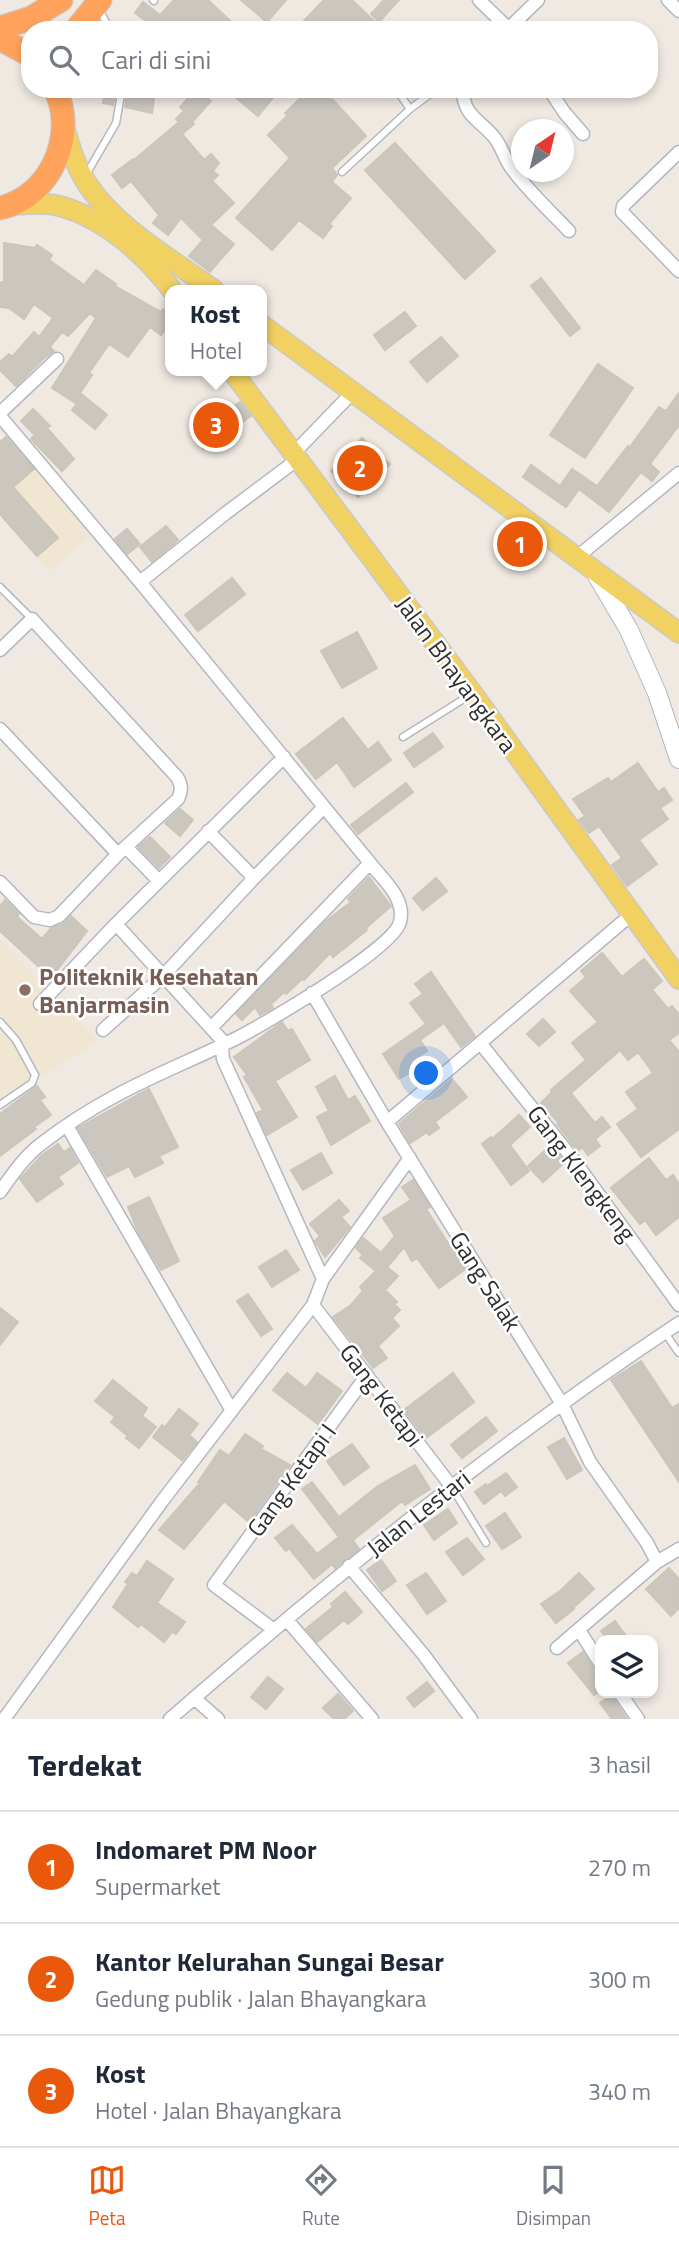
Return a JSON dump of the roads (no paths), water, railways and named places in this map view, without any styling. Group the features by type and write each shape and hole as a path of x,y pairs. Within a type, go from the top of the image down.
{"highway":[{"path":"24,21 61,0"},
{"path":"83,21 98,2"},
{"path":"0,28 21,22"},
{"path":"0,39 21,50"},
{"path":"7,206 34,191 50,173 60,150 64,126 59,98"}],"main road":[{"path":"64,126 75,161 102,204 119,220 207,285"},
{"path":"7,206 41,204 62,207 89,219 135,250 168,285"},
{"path":"177,285 189,272"},
{"path":"267,329 679,633"},
{"name":"Jalan Bhayangkara","path":"236,376 473,694 679,979"}],"street":[{"path":"480,0 501,21"},
{"path":"517,21 538,0"},
{"path":"668,0 679,11"},
{"path":"463,98 469,114 492,135 510,166 569,231"},
{"path":"555,98 583,134"},
{"path":"679,152 623,206 622,212 679,271"},
{"path":"0,1192 30,1153 67,1126 118,1094 221,1045 312,993 389,939 400,922 401,909 398,898 284,757 0,415 57,359"},
{"path":"140,582 296,456 353,392"},
{"path":"576,558 679,473"},
{"path":"596,574 629,630 657,693 679,759"},
{"path":"629,630 641,615 653,613"},
{"path":"0,650 32,619 181,784 178,799 122,850 59,916 50,920 34,917 0,883"},
{"path":"0,729 122,850 159,881"},
{"path":"40,1004 116,924 284,757"},
{"path":"103,1030 163,976 254,877 324,807"},
{"path":"208,831 254,877"},
{"path":"212,1027 370,863"},
{"path":"387,1122 632,914"},
{"path":"116,924 221,1039 223,1059 323,1279"},
{"name":"Gang Salak","path":"312,993 387,1122 562,1404 590,1462 626,1511 657,1562"},
{"name":"Gang Klengkeng","path":"481,1044 573,1158 679,1305"},
{"path":"67,1126 231,1409"},
{"path":"4,1719 231,1409 313,1305 323,1279 410,1157"},
{"name":"Gang Ketapi","path":"313,1305 451,1486"},
{"name":"Jalan Lestari","path":"170,1719 349,1566 451,1486 562,1404 679,1323"},
{"name":"Gang Ketapi I","path":"274,1630 214,1586 367,1375"},
{"path":"557,1648 657,1562 679,1549"},
{"path":"349,1566 423,1654 471,1719"},
{"path":"287,1619 372,1719"},
{"path":"579,1630 595,1655"},
{"path":"194,1698 218,1719"},
{"path":"623,1698 638,1719"}],"lane":[{"path":"98,2 106,21"},
{"path":"84,179 116,123 120,98"},
{"path":"402,98 410,109"},
{"path":"342,172 425,98"},
{"path":"0,587 32,619"},
{"path":"403,737 473,694"},
{"path":"0,1022 16,1040 35,1075 32,1083 0,1105"},
{"path":"665,1333 679,1353"},
{"path":"451,1486 486,1543"}],"place":[{"name":"Kost","path":"216,425"},
{"name":"Kantor Kelurahan Sungai Besar","path":"360,468"},
{"name":"Indomaret PM Noor","path":"520,544"},
{"name":"Politeknik Kesehatan Banjarmasin","path":"25,990"}]}
